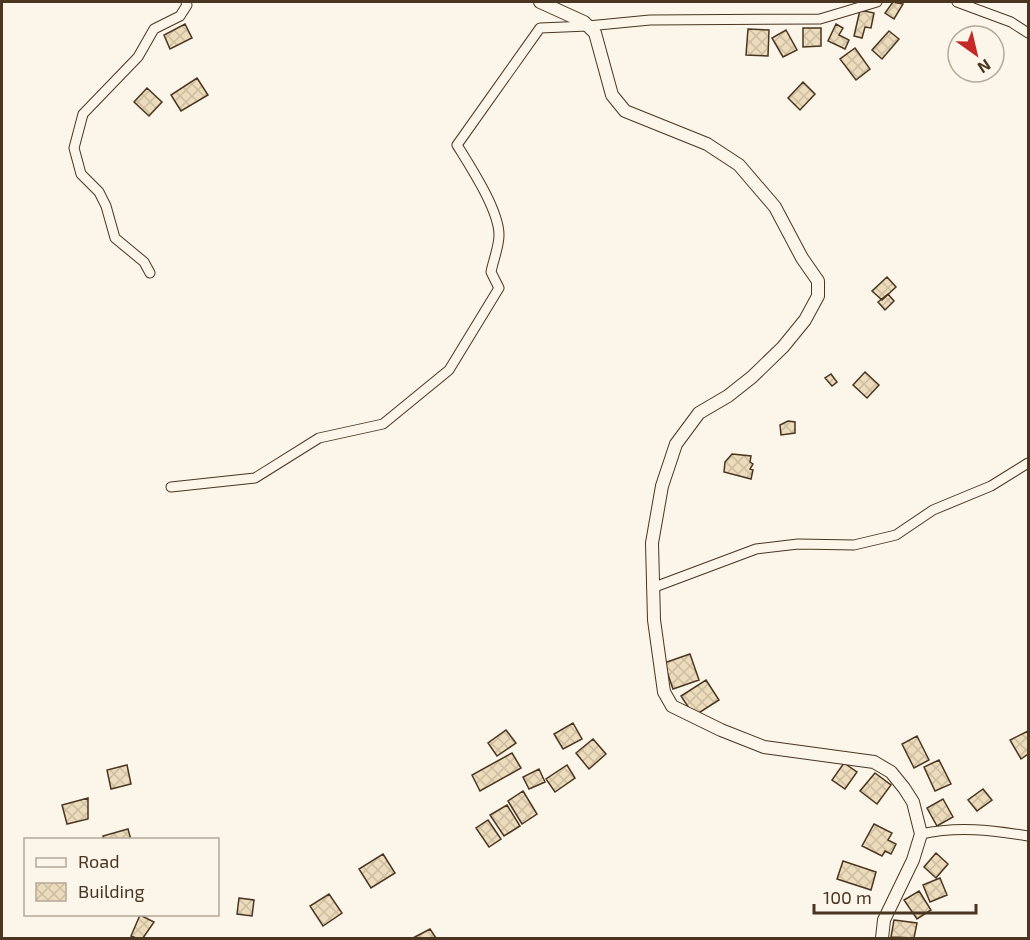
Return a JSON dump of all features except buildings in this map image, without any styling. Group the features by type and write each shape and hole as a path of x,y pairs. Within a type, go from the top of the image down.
{"street":[{"path":"150,273 144,262 115,238 102,199 81,174 74,148 83,114 138,57 154,29 180,16 186,2"},
{"path":"540,2 588,26 595,33 612,95 625,111 707,144 739,165 775,207 802,258 818,281 818,296 783,347 744,384 699,413 676,444 662,486 652,543 652,588 658,658 664,692 672,706 721,730 764,747 874,762 891,772 904,788 913,802 921,834 913,860 884,920 882,939"},
{"path":"171,487 255,478 319,438 383,424 449,370 499,288 491,272 499,234 478,179 457,146 540,28 650,20 820,19 877,2"},
{"path":"957,2 1011,22 1029,33"},
{"path":"652,588 756,549 798,544 854,545 896,535 933,510 992,486 1029,463"},
{"path":"921,834 946,829 974,829 1029,836"}]}
